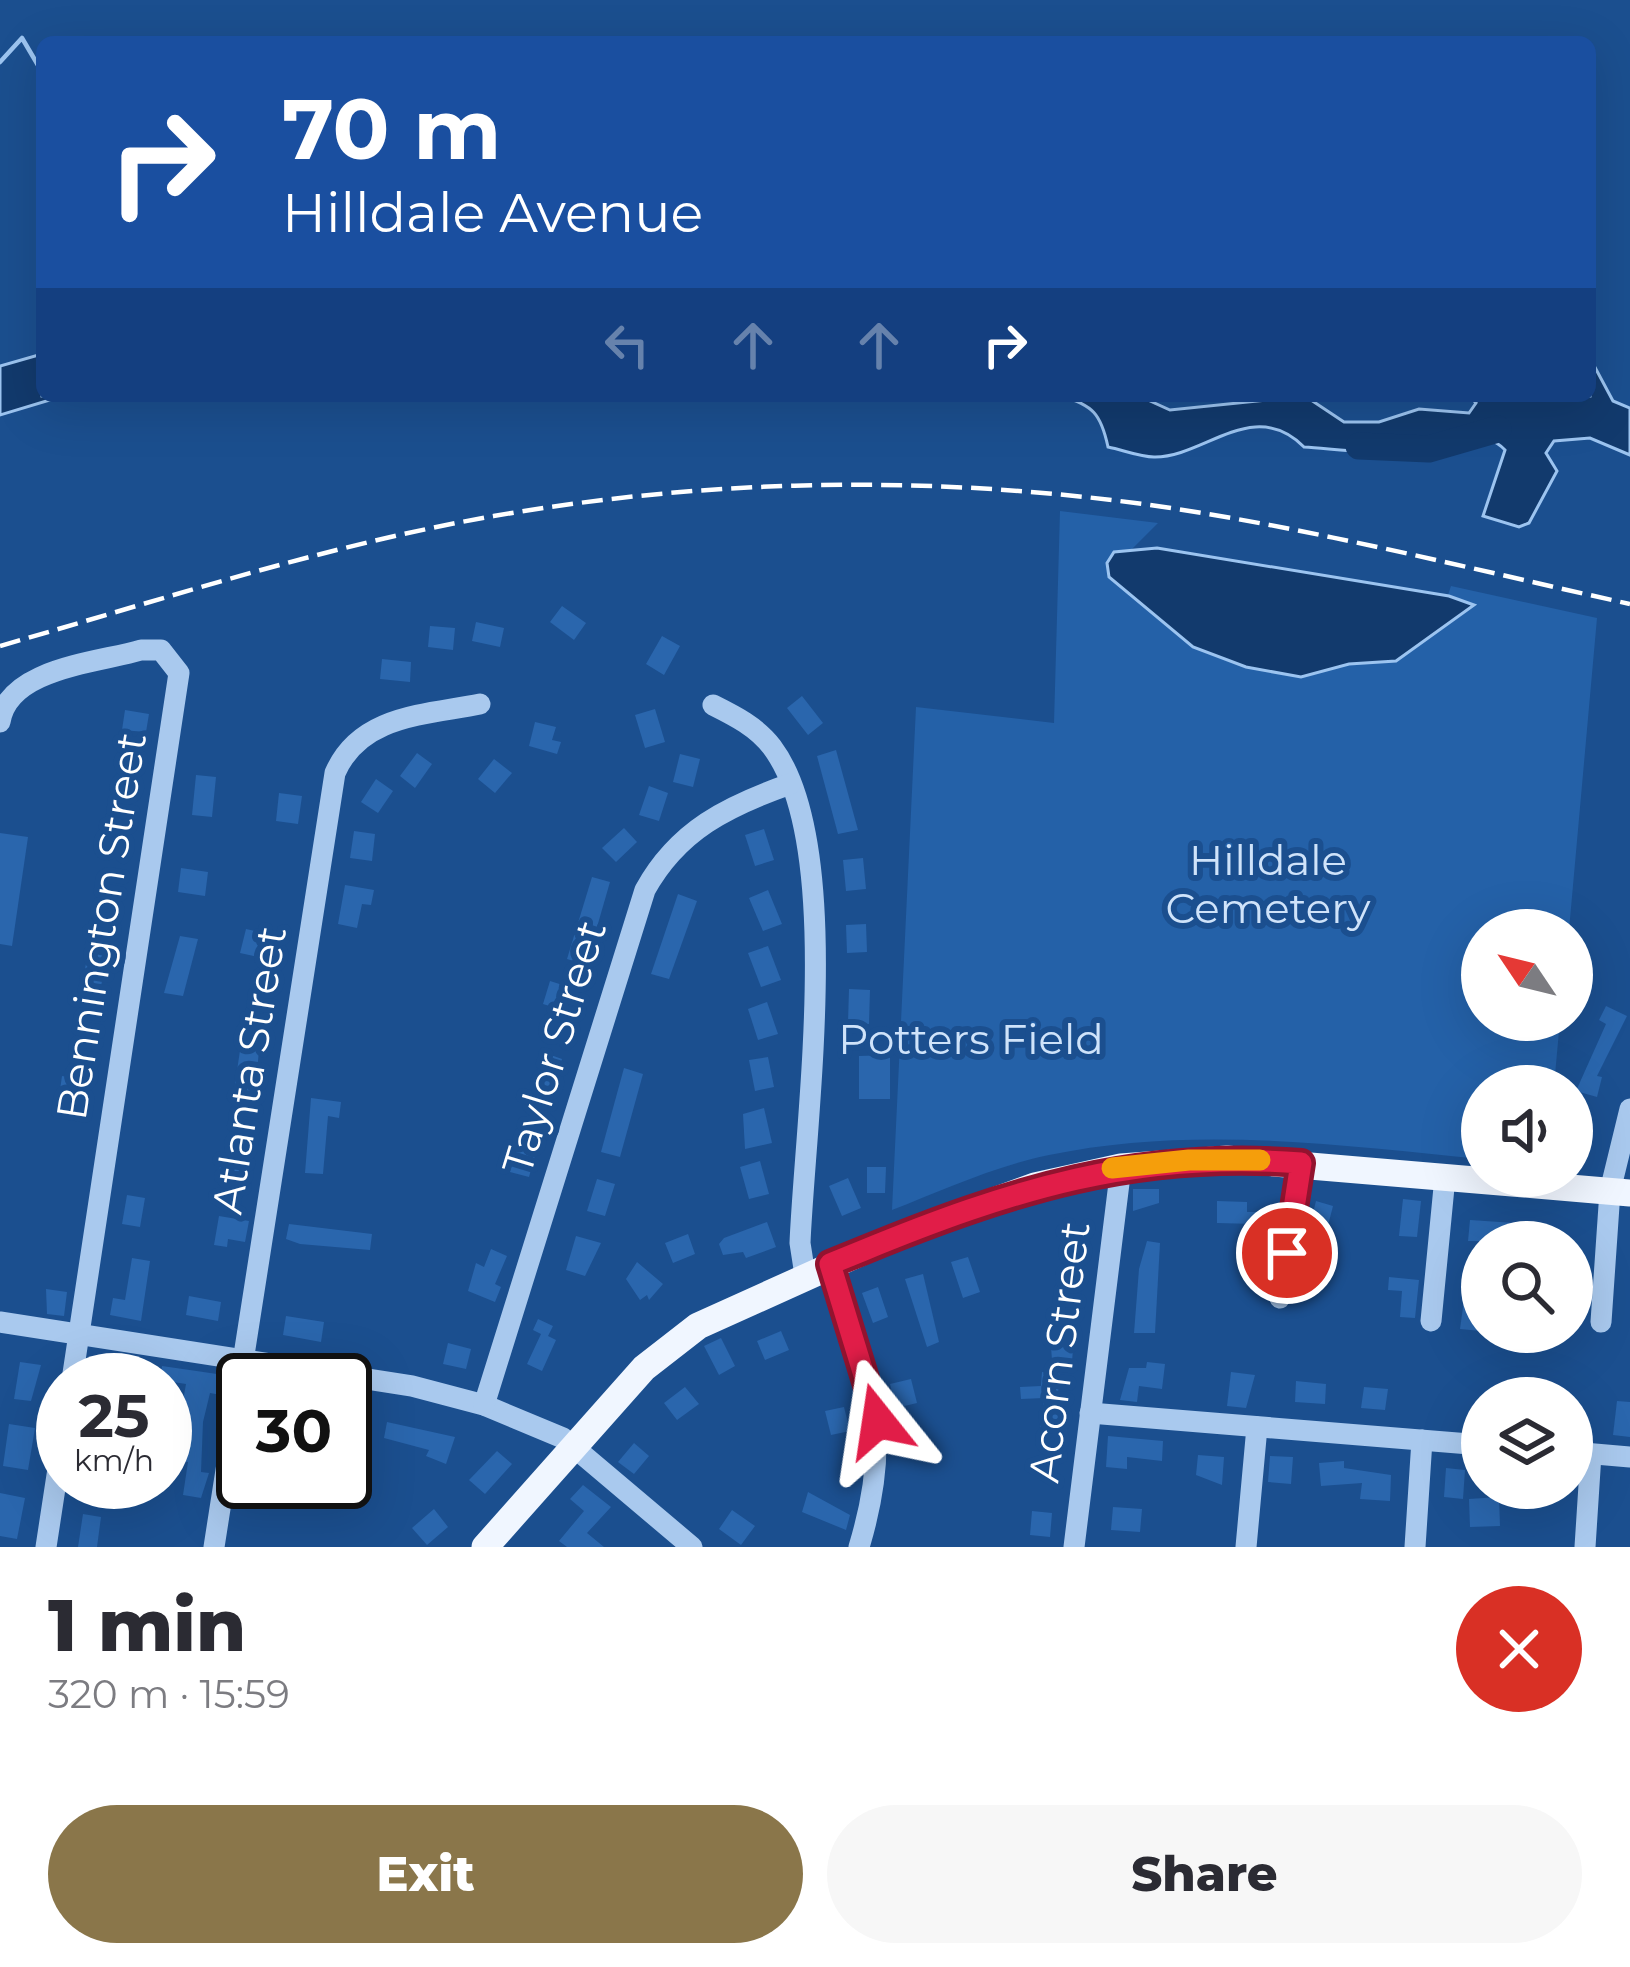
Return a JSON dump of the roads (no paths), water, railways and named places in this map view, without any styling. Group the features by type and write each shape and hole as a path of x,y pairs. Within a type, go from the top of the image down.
{"main road":[{"path":"485,1547 664,1350 728,1309 818,1269 1035,1186 1121,1167 1227,1159 1620,1192"}],"street":[{"name":"Bennington Street","path":"0,722 9,696 26,683 151,648 169,655 179,673 76,1353"},
{"name":"Atlanta Street","path":"245,1353 335,773 351,745 373,728 480,704"},
{"path":"713,705 765,739 790,784 805,826 815,957 800,1243 818,1269 878,1421 878,1477 859,1547"},
{"name":"Taylor Street","path":"484,1405 645,890 668,855 703,822 730,806 790,784"},
{"path":"1601,1322 1630,1109"},
{"path":"1280,1298 1301,1163"},
{"name":"Acorn Street","path":"1074,1547 1121,1167"},
{"path":"1431,1322 1445,1177"},
{"path":"0,1322 216,1356"},
{"path":"372,1380 484,1405 547,1429 692,1547"},
{"path":"1090,1413 1461,1443"},
{"path":"1246,1547 1257,1427"},
{"path":"1415,1547 1422,1440"},
{"path":"1593,1454 1630,1457"},
{"path":"46,1547 52,1509"},
{"name":"Atlanta Street","path":"214,1547 220,1509"},
{"path":"1584,1509 1585,1547"}],"waterway":[{"path":"0,62 22,38 36,62"},
{"path":"1359,446 1429,449 1498,429"}],"railway":[{"path":"0,646 257,571 452,524 597,501 754,487 992,489 1150,505 1331,537 1630,604"}],"park label":[{"name":"Hilldale Cemetery","path":"1268,884"},
{"name":"Potters Field","path":"971,1039"}]}
